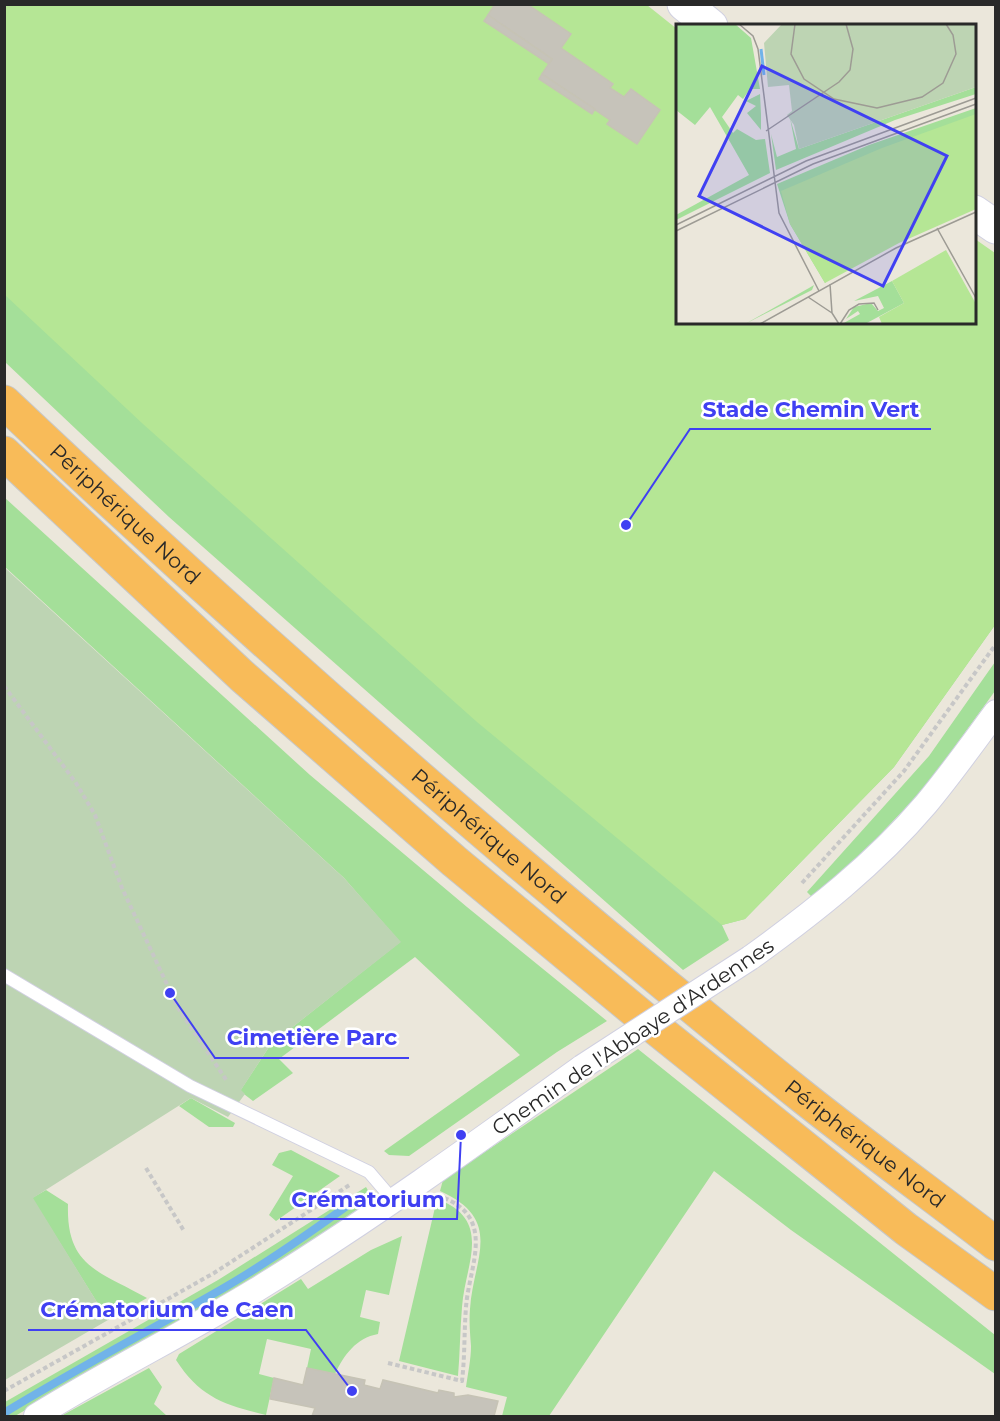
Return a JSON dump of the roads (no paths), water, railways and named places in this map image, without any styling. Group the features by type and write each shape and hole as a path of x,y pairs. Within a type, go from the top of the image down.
{"highway":[{"name":"Périphérique Nord","path":"4,402 270,647 453,807 806,1100 996,1244"},
{"name":"Périphérique Nord","path":"4,453 242,676 454,861 658,1030 870,1199 996,1294"}],"street":[{"path":"684,4 709,24"},
{"path":"976,214 996,227"},
{"name":"Chemin de l'Abbaye d'Ardennes","path":"36,1416 258,1289 393,1200 582,1067 750,958 801,922 864,868 931,798 996,711"}],"lane":[{"path":"4,975 190,1086 369,1172 393,1200"}],"waterway":[{"path":"4,1413 240,1279 358,1198"}],"place":[{"name":"Stade Chemin Vert","path":"626,525"},
{"name":"Cimetière Parc","path":"170,993"},
{"name":"Crématorium","path":"461,1135"},
{"name":"Crématorium de Caen","path":"352,1391"}]}
